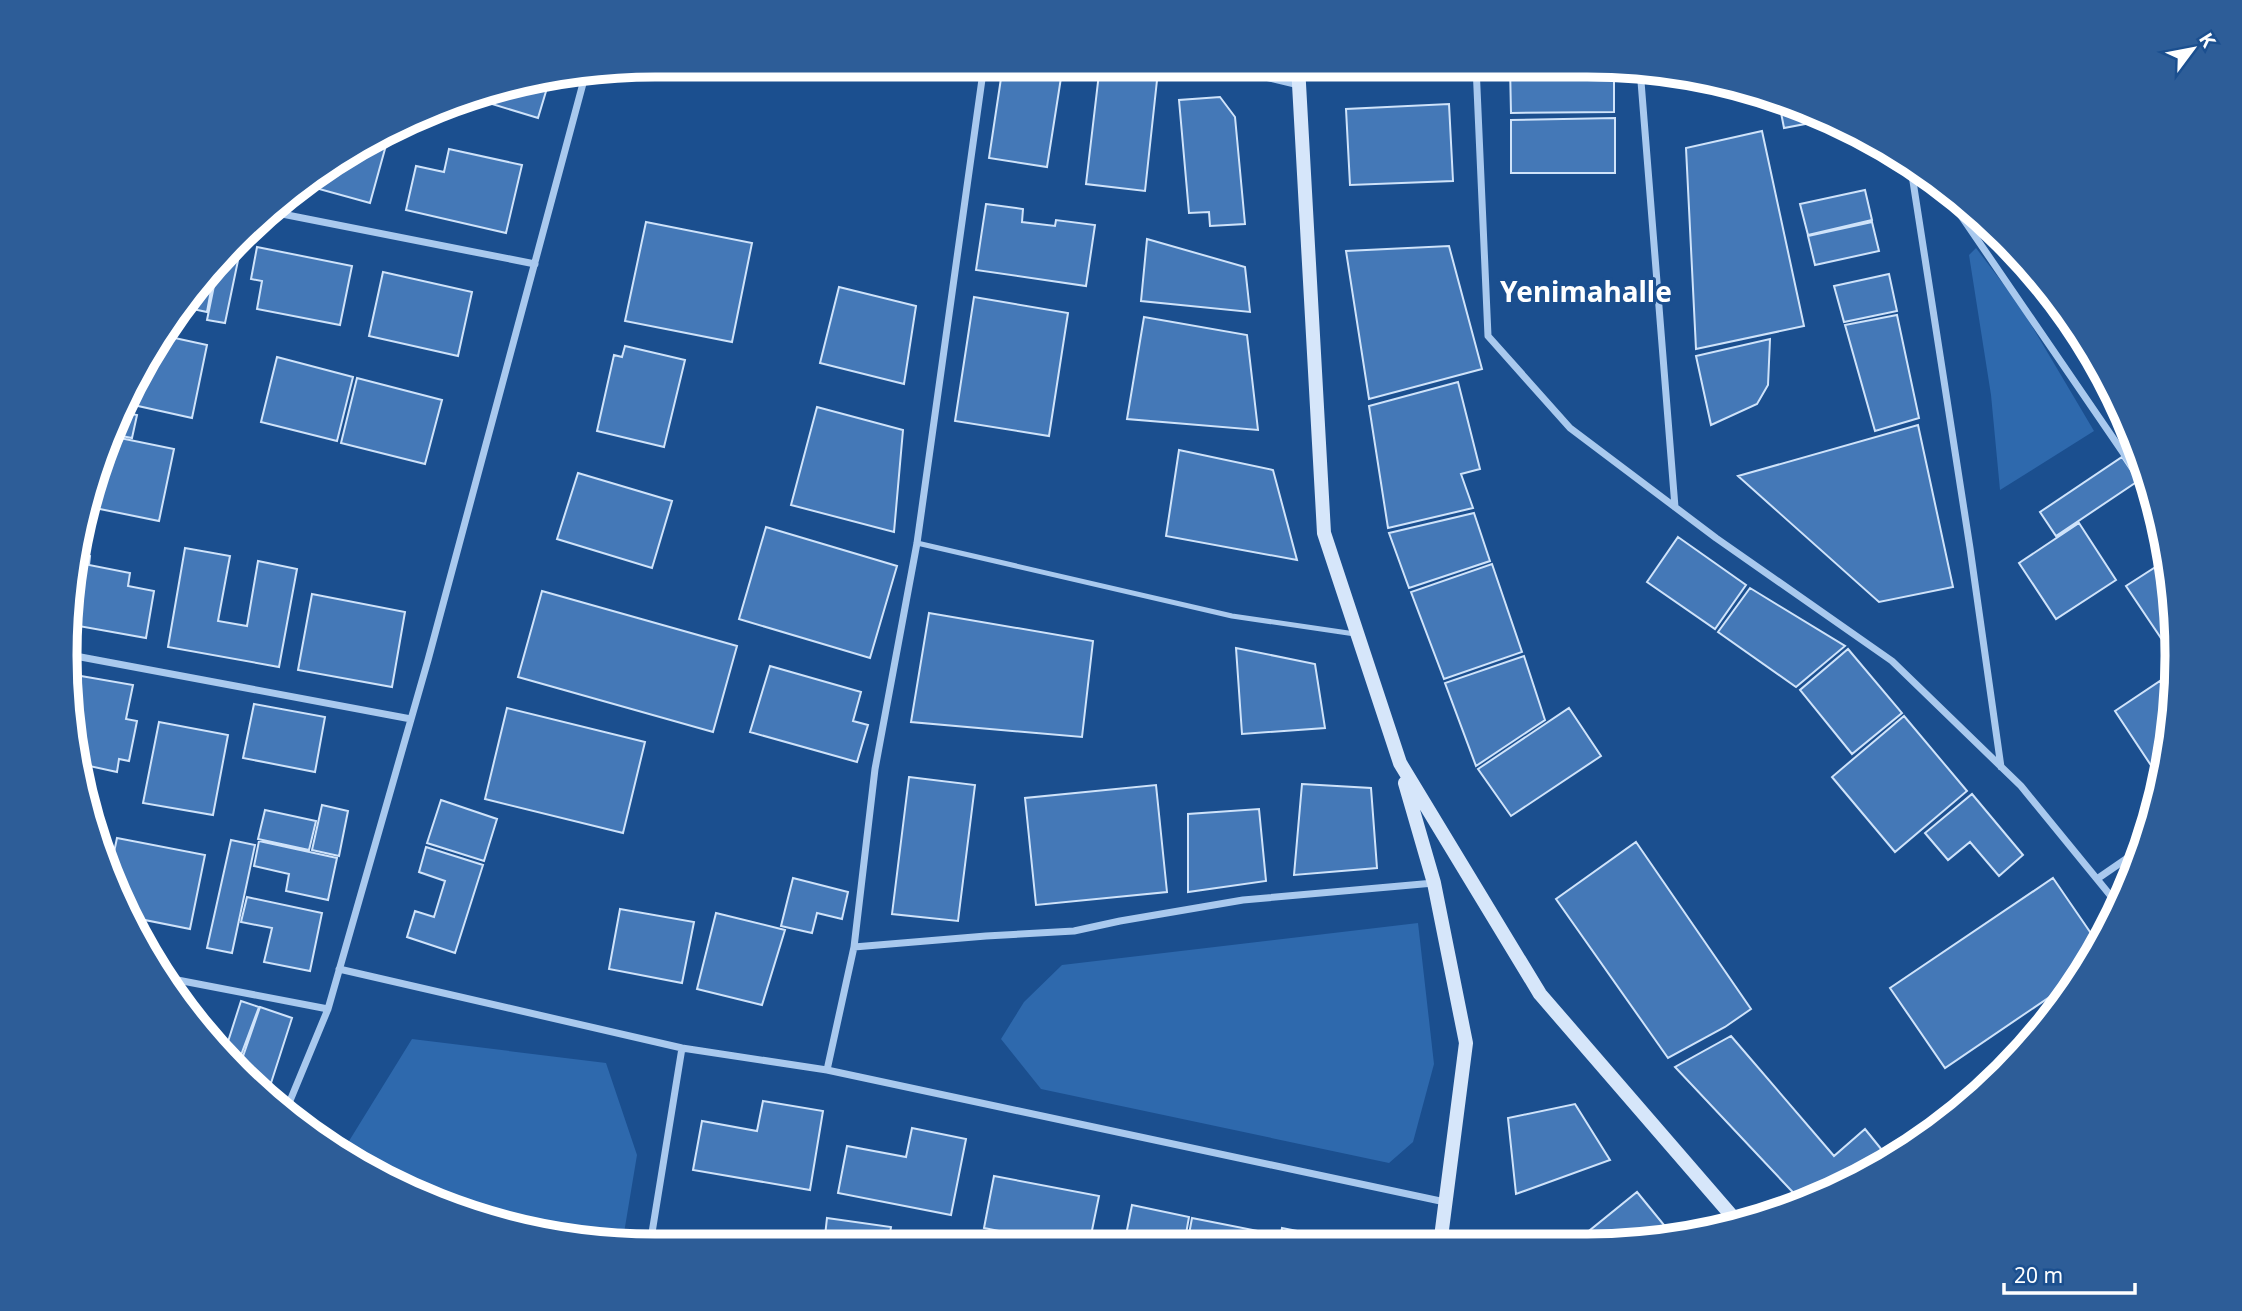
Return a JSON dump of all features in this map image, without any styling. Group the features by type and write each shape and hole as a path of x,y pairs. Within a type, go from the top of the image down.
{"street":[{"path":"827,1070 854,947 875,769 917,543 982,77"},
{"path":"1265,77 1299,85"},
{"path":"1299,77 1324,533 1400,763 1434,883 1466,1043 1441,1234"},
{"path":"1476,77 1488,336 1570,428 1716,538 1892,661 2021,786 2112,897"},
{"path":"1641,80 1675,507"},
{"path":"289,1103 328,1009 411,719 585,82"},
{"path":"1912,177 2001,767"},
{"path":"282,214 535,264"},
{"path":"1960,215 2133,467"},
{"path":"77,656 411,719"},
{"path":"1400,763 1540,994 1731,1215"},
{"path":"2097,879 2128,858"},
{"path":"854,947 1074,931 1243,901 1434,883"},
{"path":"339,969 682,1048 827,1070 1444,1202"},
{"path":"176,980 328,1009"},
{"path":"652,1234 682,1048"}],"lane":[{"path":"917,543 1232,616 1357,634"}],"shaded area":[{"path":"1976,248 2020,306 2094,431 2000,490 1991,395 1969,255"},
{"path":"1418,923 1434,1064 1413,1142 1389,1163 1041,1089 1001,1039 1024,1002 1062,965"},
{"path":"412,1039 606,1063 637,1155 624,1233 543,1223 470,1203 400,1174 347,1145"}],"building":[{"path":"1001,77 1061,77 1047,167 989,158"},
{"path":"1099,77 1157,77 1145,191 1086,184"},
{"path":"1510,77 1614,78 1614,112 1511,113"},
{"path":"547,88 538,118 488,103"},
{"path":"1220,97 1235,117 1245,224 1210,226 1209,212 1189,213 1179,100"},
{"path":"1449,104 1453,181 1350,185 1346,109"},
{"path":"1781,111 1812,123 1784,128"},
{"path":"1615,118 1615,173 1511,173 1511,120"},
{"path":"1762,131 1804,326 1696,349 1686,148"},
{"path":"386,144 370,203 315,188"},
{"path":"449,149 522,165 506,233 406,210 416,166 444,172"},
{"path":"1865,190 1872,220 1808,235 1800,204"},
{"path":"986,204 1023,209 1022,222 1055,226 1056,220 1095,225 1086,286 976,270"},
{"path":"646,222 752,243 732,342 625,321"},
{"path":"1872,222 1879,251 1815,265 1808,236"},
{"path":"1147,239 1245,267 1250,312 1141,301"},
{"path":"1449,246 1482,369 1369,399 1346,251"},
{"path":"257,247 352,266 340,325 257,309 262,281 251,279"},
{"path":"239,253 225,323 207,320 215,281"},
{"path":"383,272 472,292 458,356 369,336"},
{"path":"1889,274 1897,311 1844,322 1834,286"},
{"path":"212,285 207,312 193,309"},
{"path":"839,287 916,306 904,384 820,363"},
{"path":"974,297 1068,313 1049,436 955,421"},
{"path":"1897,315 1919,418 1875,431 1845,325"},
{"path":"1144,317 1247,335 1258,430 1127,419"},
{"path":"172,337 207,345 192,418 135,405"},
{"path":"1770,339 1768,385 1757,404 1711,425 1696,356"},
{"path":"625,346 685,360 664,447 597,431 614,355 622,357"},
{"path":"277,357 353,377 337,441 261,422"},
{"path":"357,378 442,400 425,464 341,443"},
{"path":"1458,382 1480,469 1461,474 1473,508 1388,528 1369,406"},
{"path":"817,407 903,430 894,532 791,505"},
{"path":"130,414 137,415 132,438 120,436"},
{"path":"1918,425 1953,587 1879,602 1738,476"},
{"path":"120,438 174,449 159,521 96,508"},
{"path":"1179,450 1273,470 1297,560 1166,536"},
{"path":"2122,457 2137,479 2137,481 2056,536 2040,512"},
{"path":"578,473 672,501 652,568 557,539"},
{"path":"1474,513 1490,561 1409,588 1389,533"},
{"path":"2079,523 2116,580 2056,619 2019,563"},
{"path":"766,527 897,566 870,658 739,619"},
{"path":"1678,537 1746,585 1715,629 1647,582"},
{"path":"185,548 230,556 218,621 247,626 258,561 297,569 279,667 168,647"},
{"path":"86,555 90,556 89,565 130,573 128,586 154,591 146,638 78,626"},
{"path":"1492,564 1522,652 1444,679 1411,592"},
{"path":"2158,566 2165,644 2126,586"},
{"path":"1750,588 1845,646 1796,687 1718,632"},
{"path":"542,591 737,646 713,732 518,677"},
{"path":"312,594 405,612 392,687 298,670"},
{"path":"929,613 1093,641 1082,737 911,722"},
{"path":"1236,648 1315,664 1325,728 1242,734"},
{"path":"1848,649 1902,713 1852,754 1800,690"},
{"path":"1524,656 1545,720 1476,766 1445,683"},
{"path":"770,666 861,692 853,721 868,725 857,762 750,732"},
{"path":"81,676 133,685 126,719 137,721 129,761 119,759 117,772 88,766 78,692"},
{"path":"2160,681 2164,693 2154,769 2115,711"},
{"path":"254,704 325,717 315,772 243,758"},
{"path":"507,708 645,742 623,833 485,799"},
{"path":"1569,708 1601,756 1511,816 1478,769"},
{"path":"1904,716 1967,791 1895,852 1832,777"},
{"path":"159,722 228,735 213,815 143,803"},
{"path":"909,777 975,785 958,921 892,914"},
{"path":"1302,784 1371,788 1377,868 1294,875"},
{"path":"1156,785 1167,892 1036,905 1025,798"},
{"path":"1972,794 2023,855 1999,876 1970,842 1948,860 1925,833"},
{"path":"441,800 497,819 484,861 427,843"},
{"path":"322,805 348,811 339,856 312,850"},
{"path":"1259,809 1266,881 1188,892 1188,814"},
{"path":"265,810 316,821 309,850 258,839"},
{"path":"117,838 205,855 190,929 141,919 113,856"},
{"path":"231,840 255,845 232,953 207,948"},
{"path":"259,841 337,858 328,900 286,891 289,874 254,866"},
{"path":"1636,842 1751,1009 1725,1027 1668,1058 1556,899"},
{"path":"426,847 483,865 455,953 407,937 415,911 434,917 445,881 419,872"},
{"path":"793,878 848,892 842,919 817,913 812,933 781,926"},
{"path":"2053,878 2092,935 2057,992 1945,1068 1890,988"},
{"path":"247,897 322,913 310,971 264,962 272,928 241,922"},
{"path":"620,909 694,922 682,983 609,969"},
{"path":"716,913 785,930 762,1005 697,989"},
{"path":"241,1001 259,1007 240,1058 227,1044"},
{"path":"260,1007 292,1018 271,1083 263,1080 242,1060"},
{"path":"1731,1036 1834,1156 1865,1129 1883,1152 1795,1195 1675,1067"},
{"path":"763,1101 823,1111 810,1190 693,1170 702,1121 757,1131"},
{"path":"1575,1104 1610,1160 1516,1194 1508,1118"},
{"path":"912,1128 966,1139 951,1215 838,1193 847,1146 906,1157"},
{"path":"994,1176 1099,1196 1091,1234 1014,1234 984,1228"},
{"path":"1637,1192 1667,1228 1624,1233 1585,1234"},
{"path":"1132,1205 1189,1217 1186,1234 1126,1234"},
{"path":"827,1218 891,1227 890,1234 825,1234"},
{"path":"1192,1218 1258,1231 1257,1234 1189,1234"},
{"path":"1282,1228 1312,1234 1281,1234"}],"district":[{"name":"Yenimahalle","path":"1586,291"}]}
